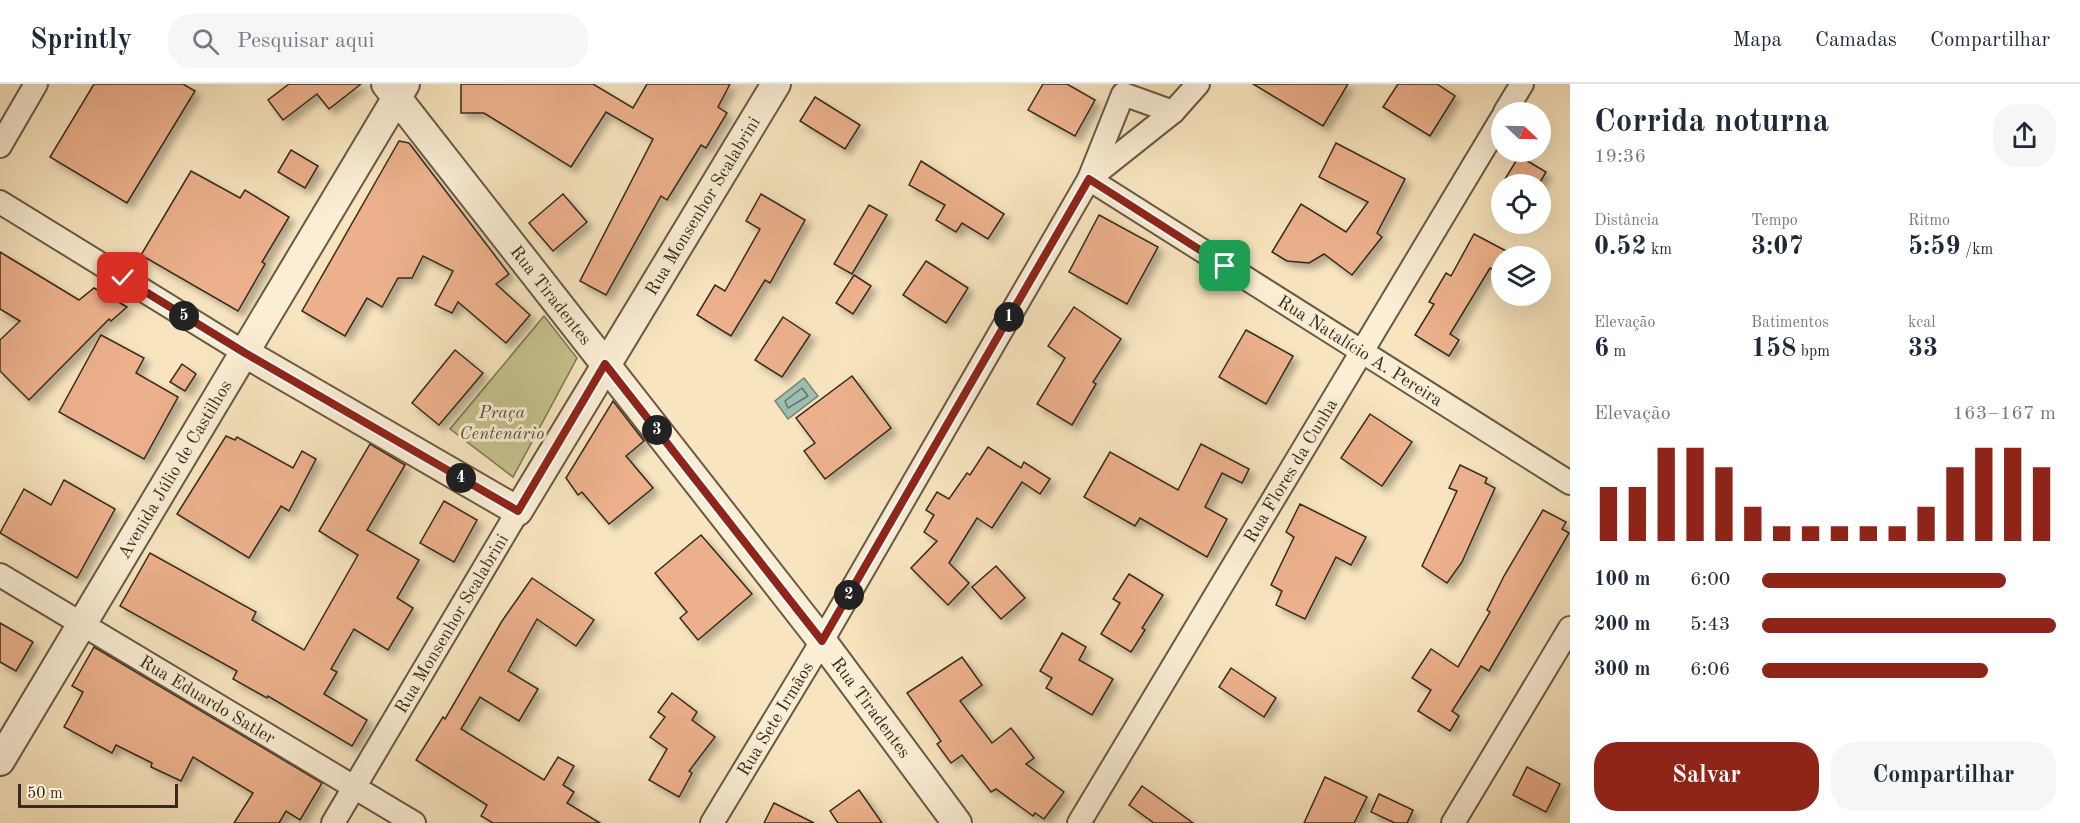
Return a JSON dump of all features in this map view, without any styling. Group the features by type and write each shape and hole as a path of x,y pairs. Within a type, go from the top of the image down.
{"street":[{"path":"0,146 36,84"},
{"name":"Rua Monsenhor Scalabrini","path":"333,823 605,364 776,84"},
{"path":"1089,179 1173,112 1198,84"},
{"path":"1511,102 1522,84"},
{"name":"Rua Tiradentes","path":"396,88 605,364 822,641 957,823"},
{"name":"Avenida Júlio de Castilhos","path":"0,760 245,353 396,88"},
{"path":"1089,179 1114,89 1173,112"},
{"name":"Rua Flores da Cunha","path":"1079,823 1491,136"},
{"name":"Rua Natalício A. Pereira","path":"1089,179 1570,483"},
{"name":"Rua Sete Irmãos","path":"712,823 822,641 1089,179"},
{"path":"0,202 245,353 518,511"},
{"name":"Rua Eduardo Satler","path":"0,575 82,622 414,823"},
{"path":"1453,823 1570,628"}],"green space":[{"name":"Praça Centenário","path":"544,316 577,358 513,477 450,429"}],"water":[{"path":"804,378 818,396 788,419 775,401"}],"building":[{"path":"94,84 183,84 195,91 127,203 50,157"},
{"path":"289,84 361,84 329,109 317,94 283,120 268,100"},
{"path":"461,84 593,84 633,108 647,84 730,84 718,107 727,113 706,148 701,145 667,200 661,196 606,295 580,281 653,139 606,112 571,167 484,113 461,113"},
{"path":"1043,84 1067,84 1095,100 1075,136 1028,110"},
{"path":"1253,84 1348,84 1323,126"},
{"path":"1398,84 1437,84 1455,96 1430,136 1383,107"},
{"path":"815,97 860,125 845,149 800,121"},
{"path":"399,141 409,143 509,274 496,284 530,315 506,343 458,302 452,313 435,305 453,271 423,256 412,278 398,278 382,307 367,298 345,336 302,311"},
{"path":"1336,143 1405,179 1377,233 1382,237 1352,275 1324,254 1309,263 1287,261 1272,252 1301,204 1346,232 1368,202 1319,177"},
{"path":"291,150 318,166 305,188 278,172"},
{"path":"921,161 1004,214 988,239 962,223 956,232 936,220 945,205 909,185"},
{"path":"1515,162 1529,162 1546,172 1545,174 1508,174"},
{"path":"191,171 240,198 245,190 289,217 262,262 265,264 238,311 141,255"},
{"path":"563,194 587,222 553,251 529,223"},
{"path":"761,194 805,220 770,283 765,280 731,336 697,315 715,285 725,291 760,229 746,221"},
{"path":"869,205 887,215 852,274 834,264"},
{"path":"1099,215 1158,247 1127,304 1069,272"},
{"path":"1474,234 1497,246 1491,246 1491,269 1450,334 1459,340 1449,356 1415,335 1434,304 1429,302 1446,273 1451,276"},
{"path":"0,252 79,300 94,288 127,307 111,321 109,319 29,400 0,371 0,340 20,321 0,309"},
{"path":"926,261 968,288 946,323 903,295"},
{"path":"854,275 871,286 853,314 836,303"},
{"path":"1074,307 1121,339 1093,382 1096,384 1072,425 1037,404 1065,358 1048,346"},
{"path":"783,317 810,335 782,377 755,360"},
{"path":"1246,330 1293,356 1266,404 1219,377"},
{"path":"101,335 144,358 136,373 178,397 144,459 59,412"},
{"path":"455,350 483,373 439,425 412,403"},
{"path":"182,364 196,374 185,391 170,382"},
{"path":"852,376 891,428 825,479 804,451 815,443 796,418"},
{"path":"613,401 644,441 626,456 653,488 609,524 582,492 578,495 566,478"},
{"path":"1370,414 1412,442 1382,486 1341,458"},
{"path":"226,436 235,440 237,437 293,468 302,451 316,459 289,511 281,506 249,558 177,514"},
{"path":"370,444 405,465 367,530 419,560 397,598 413,608 388,650 354,629 331,669 337,672 324,694 367,720 352,746 268,696 267,698 233,679 237,671 120,606 150,553 256,612 252,620 304,650 358,555 319,531"},
{"path":"1201,444 1249,469 1242,483 1222,473 1205,507 1227,519 1207,557 1140,518 1135,526 1084,497 1110,452 1178,490"},
{"path":"988,447 1021,468 1024,462 1050,479 1040,494 1022,482 992,528 977,518 949,563 969,583 948,605 911,568 937,541 924,532 934,515 926,510 937,492 949,499 967,473 970,475"},
{"path":"1460,465 1487,478 1485,483 1495,488 1462,562 1447,583 1422,566 1457,491 1449,488"},
{"path":"64,480 115,509 77,578 0,533 24,489 51,505"},
{"path":"444,501 477,520 454,562 420,543"},
{"path":"1300,504 1366,537 1351,565 1336,557 1305,619 1276,605 1282,591 1271,585 1294,537 1286,532"},
{"path":"1543,510 1566,522 1562,529 1569,533 1489,671 1481,666 1452,711 1459,716 1450,731 1418,711 1431,690 1412,678 1431,649 1458,667 1490,612 1487,610 1504,576"},
{"path":"701,535 752,594 698,640 680,618 687,612 655,573"},
{"path":"996,566 1025,598 1001,619 972,587"},
{"path":"1129,574 1163,595 1142,628 1145,630 1131,652 1101,634 1120,603 1113,599"},
{"path":"532,578 594,620 576,646 537,619 508,671 538,689 519,721 480,697 461,729 544,780 558,757 574,766 563,785 574,792 567,803 600,823 493,823 481,816 487,805 416,760 443,717 445,719 502,621"},
{"path":"0,623 33,642 16,671 0,662"},
{"path":"1062,633 1086,647 1079,660 1113,679 1092,715 1046,688 1052,678 1040,671"},
{"path":"94,647 322,783 300,820 286,811 279,823 234,823 253,793 193,757 181,781 151,767 152,763 116,745 112,753 64,727 83,692 72,686"},
{"path":"962,657 982,685 960,701 992,743 1011,728 1034,758 1026,764 1064,792 1044,819 1035,813 1033,816 996,789 991,792 962,755 951,763 937,744 941,741 907,693"},
{"path":"1231,668 1276,698 1264,717 1219,687"},
{"path":"672,693 697,712 692,720 715,737 689,771 692,773 679,797 649,780 667,749 650,737 665,717 658,712"},
{"path":"1527,767 1560,784 1546,812 1513,795"},
{"path":"1325,777 1367,797 1354,823 1304,823"},
{"path":"1142,786 1193,823 1154,823 1129,805"},
{"path":"859,790 882,823 838,823 830,811"},
{"path":"1379,794 1413,810 1407,823 1395,823 1371,812"},
{"path":"774,803 814,823 764,823"}],"route":[{"path":"123,278 245,353 518,511 605,364 822,641 1089,179 1225,266"}]}
